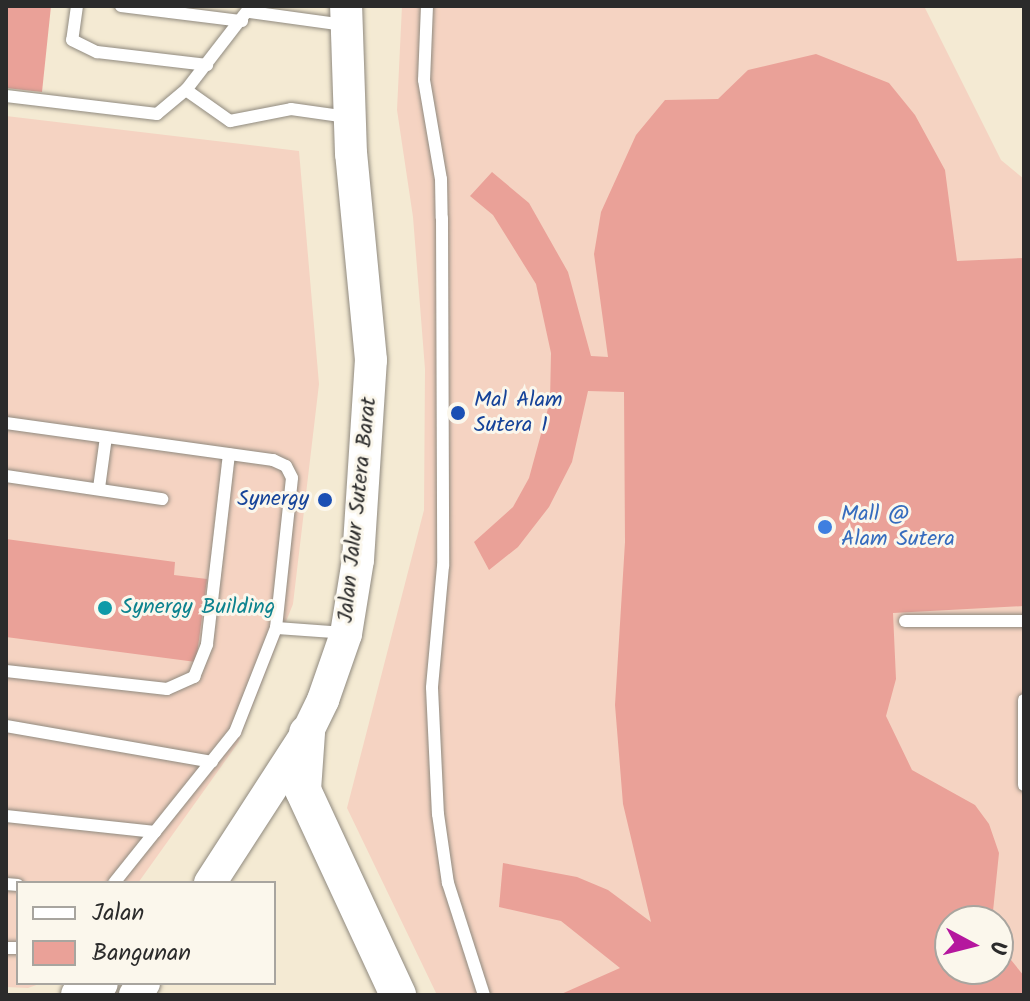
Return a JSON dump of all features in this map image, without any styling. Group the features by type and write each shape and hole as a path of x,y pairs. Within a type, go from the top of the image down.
{"main road":[{"path":"307,733 303,790 398,995"},
{"path":"79,995 96,985"}],"street":[{"name":"Jalan Jalur Sutera Barat","path":"211,881 307,733 346,634 368,463 371,360 349,117 345,15"}],"lane":[{"path":"77,6 72,40 97,52 207,65"},
{"path":"121,6 345,15"},
{"path":"427,6 424,80 441,179 442,250 443,566 432,688 442,842 448,883 484,995"},
{"path":"6,96 157,114 186,90 248,13"},
{"path":"186,90 230,121 291,109 349,117"},
{"path":"6,423 273,460 286,466 292,478 276,628 235,732 116,881"},
{"path":"99,488 106,437"},
{"path":"6,671 167,689 194,677 207,644 229,454"},
{"path":"6,476 162,499"},
{"path":"905,621 1024,621"},
{"path":"276,628 346,634"},
{"path":"1024,700 1024,785"},
{"path":"6,726 212,762"},
{"path":"6,816 155,832"}],"shaded area":[{"path":"402,6 924,6 1001,160 1024,179 1024,995 437,995 347,808 424,510 425,369 413,217 397,110"},
{"path":"6,116 299,151 319,384 293,604 238,743 139,881 16,881 16,985 36,985 28,988 6,987"}],"building":[{"path":"6,6 51,6 42,92 6,88"},
{"name":"Mall @ Alam Sutera","path":"816,54 889,83 915,115 945,170 957,261 1024,258 1024,606 893,613 896,679 886,716 912,770 975,805 989,824 999,853 994,905 934,905 934,985 1014,985 1014,964 1024,976 1024,995 559,995 620,968 561,921 499,907 503,863 577,877 608,890 651,922 623,804 615,705 625,542 624,392 588,391 572,462 549,507 518,547 489,570 474,542 513,507 529,478 550,401 551,353 536,284 493,215 470,196 492,172 529,203 568,272 591,356 608,357 594,254 601,212 636,135 665,100 718,99 748,70"},
{"name":"Synergy Building","path":"6,539 175,562 174,575 207,579 196,662 6,637"}],"place":[{"name":"Mal Alam Sutera 1","path":"458,413"},
{"name":"Synergy","path":"325,500"},
{"name":"Mall @ Alam Sutera","path":"825,527"},
{"name":"Synergy Building","path":"105,608"}]}
